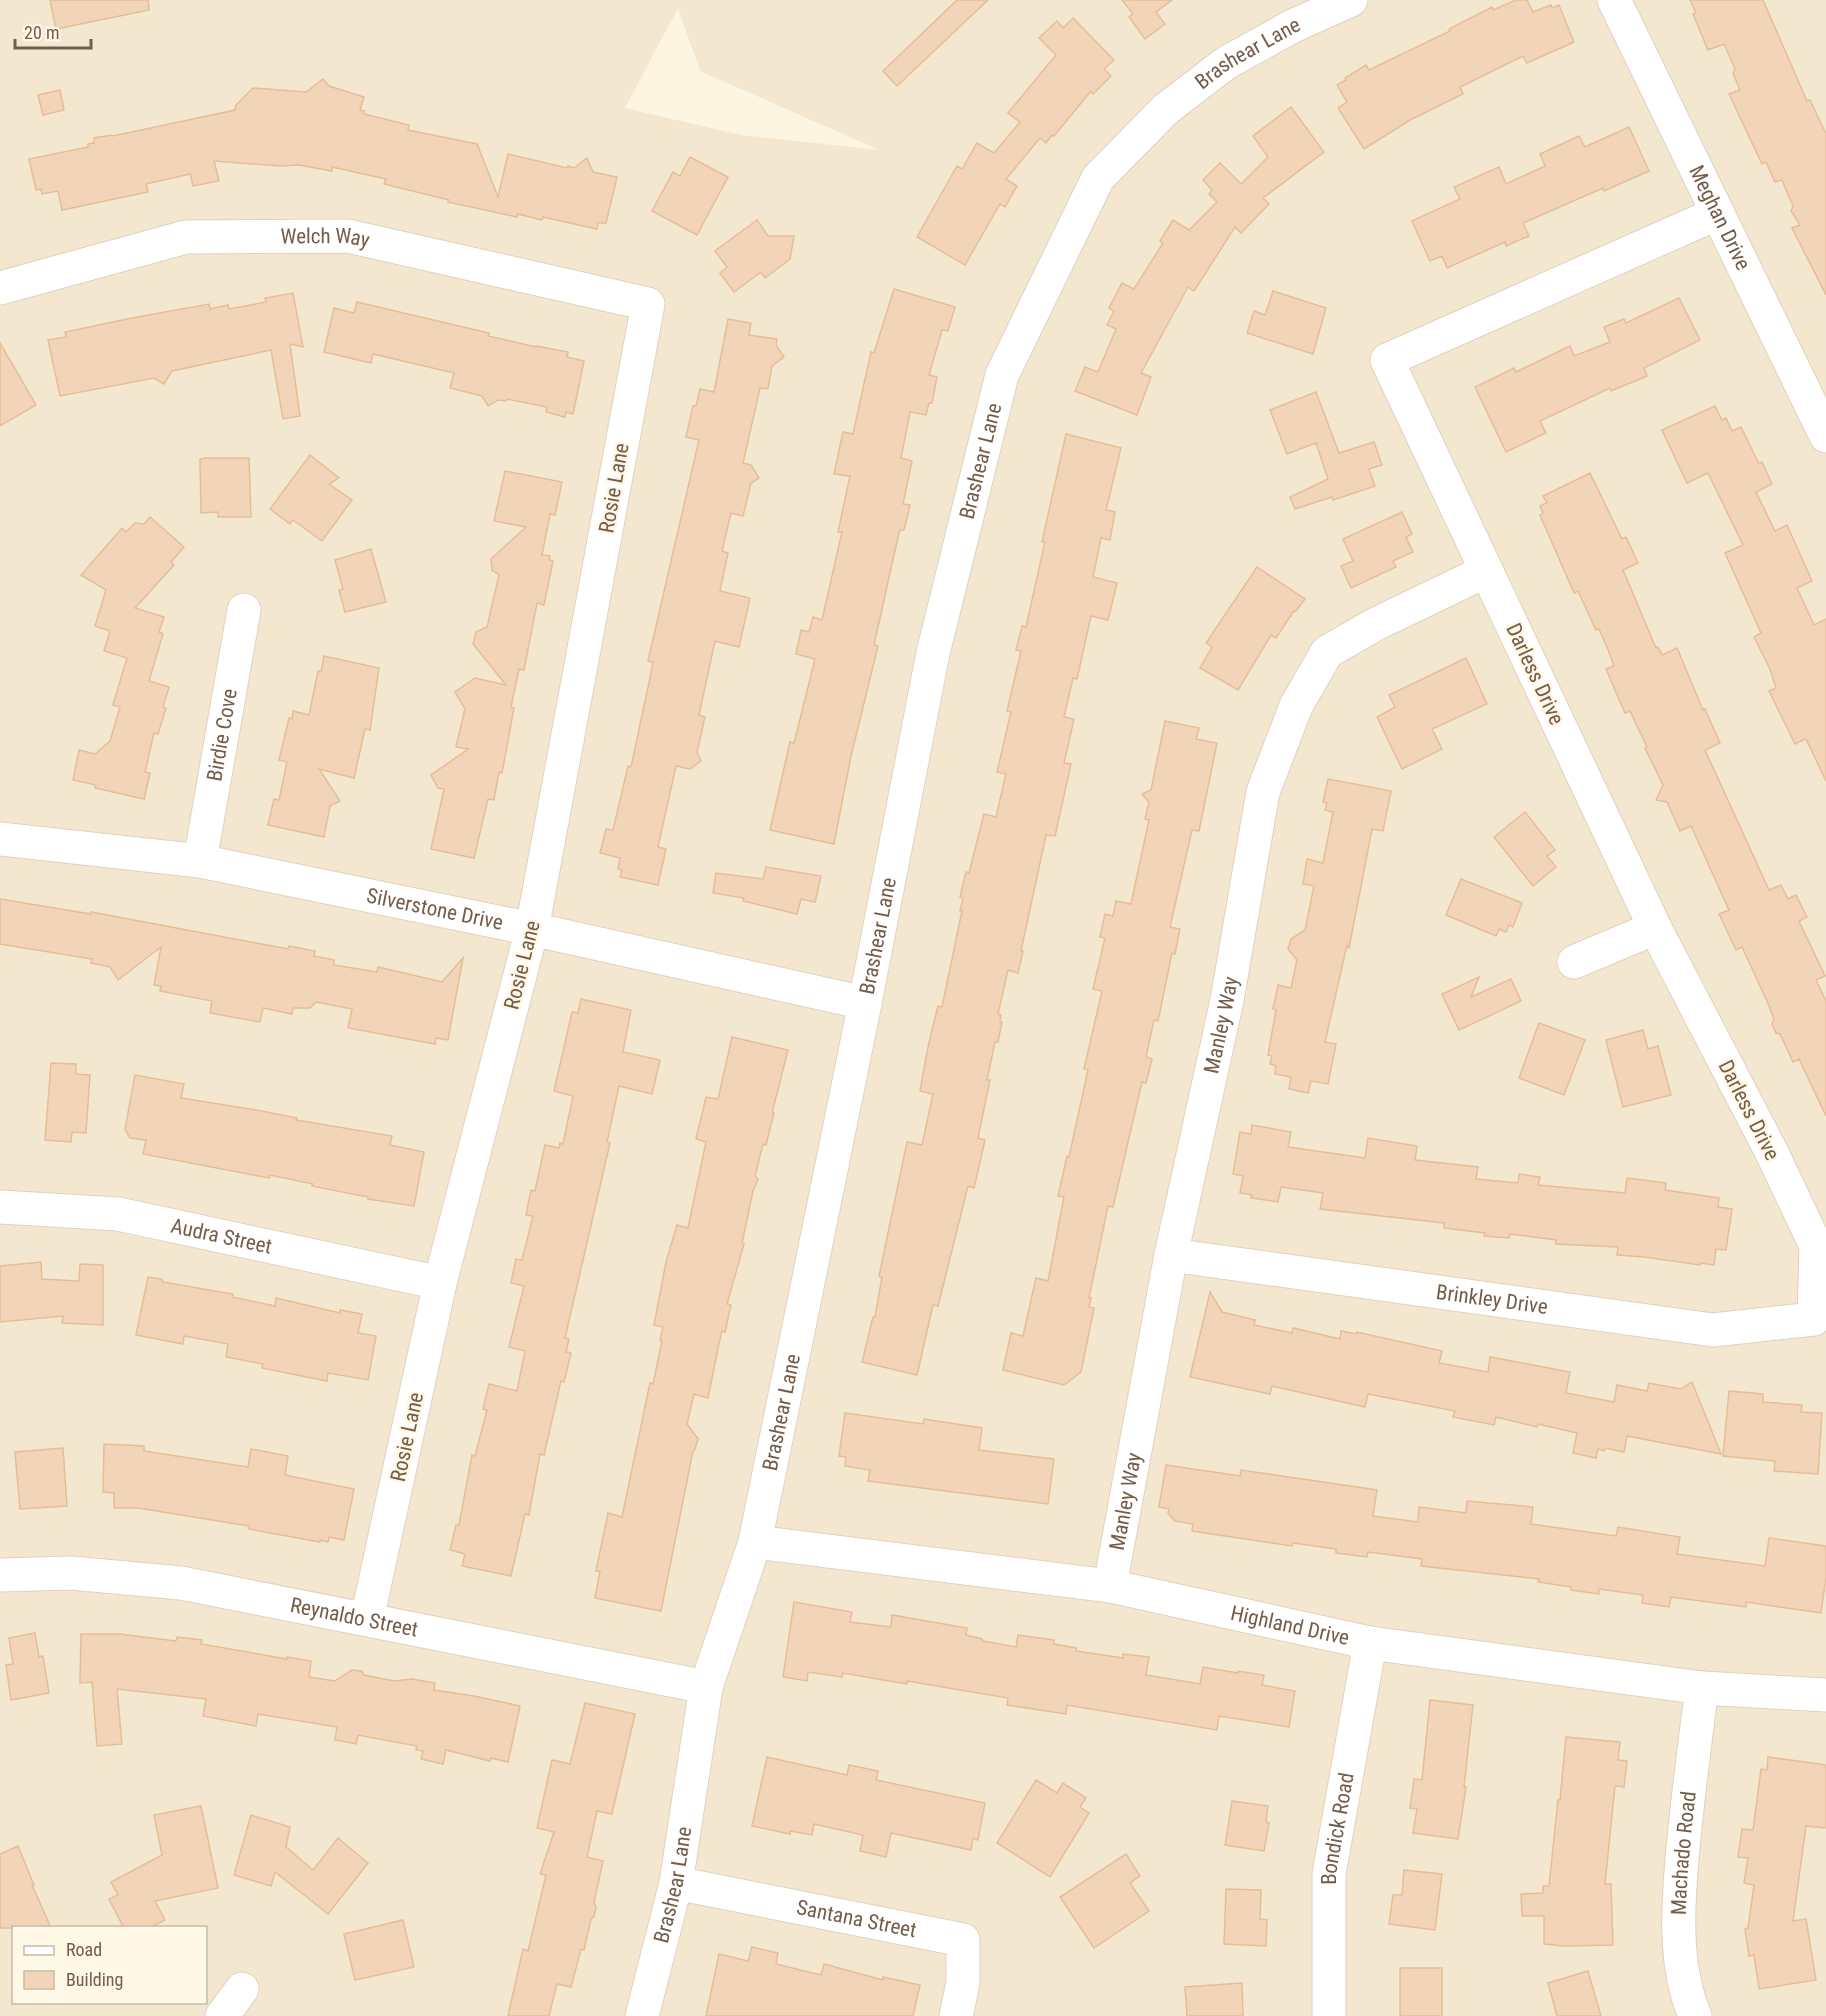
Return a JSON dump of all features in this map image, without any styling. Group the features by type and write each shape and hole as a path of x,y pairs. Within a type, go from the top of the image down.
{"street":[{"name":"Brashear Lane","path":"642,2016 676,1883 706,1688 755,1542 865,1004 933,654 1002,375 1098,178 1166,109 1226,63 1293,26 1351,0"},
{"name":"Meghan Drive","path":"1614,0 1826,436"},
{"name":"Darless Drive","path":"1718,213 1387,360 1655,928 1772,1153 1816,1245 1814,1319"},
{"name":"Welch Way","path":"0,288 186,237 348,236 648,304"},
{"name":"Rosie Lane","path":"367,1619 440,1283 532,929 648,304"},
{"name":"Manley Way","path":"1110,1586 1171,1255 1227,1000 1263,792 1296,706 1327,652 1376,624 1486,571"},
{"name":"Birdie Cove","path":"200,861 244,610"},
{"name":"Silverstone Drive","path":"0,839 200,861 532,929 865,1004"},
{"path":"1574,962 1655,928"},
{"name":"Audra Street","path":"0,1207 118,1214 440,1283"},
{"name":"Brinkley Drive","path":"1171,1255 1713,1330 1814,1319"},
{"name":"Highland Drive","path":"755,1542 1110,1586 1370,1643 1702,1688 1826,1695"},
{"name":"Reynaldo Street","path":"0,1575 71,1573 181,1583 706,1688"},
{"name":"Bondick Road","path":"1329,2016 1329,1874 1370,1643"},
{"name":"Machado Road","path":"1695,2016 1687,1996 1677,1915 1686,1810 1702,1688"},
{"name":"Santana Street","path":"676,1883 963,1940 963,1983 956,2016"},
{"path":"222,2016 242,1989"}],"shaded area":[{"path":"0,0 1826,0 1826,2016 0,2016","holes":["678,8 700,71 879,150 741,135 625,108"]}],"building":[{"path":"50,0 148,0 149,10 56,29"},
{"path":"957,0 988,0 897,86 883,71"},
{"path":"1122,0 1172,0 1156,12 1165,24 1145,39 1129,17 1133,14"},
{"path":"1516,0 1527,0 1533,12 1551,5 1552,8 1559,5 1574,42 1527,63 1523,56 1460,87 1463,94 1410,120 1364,149 1338,108 1347,102 1337,85 1366,65 1369,70 1450,31 1449,29 1492,7 1493,10"},
{"path":"1690,0 1763,0 1807,101 1810,100 1826,134 1826,295 1792,228 1800,225 1791,211 1793,206 1782,180 1775,182 1766,162 1762,164 1729,94 1740,90 1733,73 1735,69 1724,44 1708,50 1693,14 1696,13"},
{"path":"1073,18 1114,60 1104,69 1111,76 1093,94 1091,91 1046,143 1040,138 1006,179 1017,186 1005,207 1000,204 965,265 917,237 957,166 962,169 977,143 994,153 1020,122 1008,113 1056,55 1039,38 1057,21 1063,28"},
{"path":"323,79 329,86 364,97 360,110 364,111 364,114 409,125 408,130 477,144 498,197 508,154 567,168 568,166 574,168 587,158 593,172 617,177 606,223 598,223 597,229 543,217 542,220 518,214 517,217 448,202 449,200 384,184 386,179 332,167 332,171 299,165 281,166 214,161 219,181 193,186 190,174 146,184 148,192 62,210 58,191 42,194 41,189 36,190 29,159 88,147 88,144 94,143 94,138 235,110 236,105 253,88 306,92"},
{"path":"60,90 64,110 43,115 38,95"},
{"path":"1291,107 1324,152 1263,198 1269,204 1241,233 1235,227 1194,291 1188,287 1141,373 1151,377 1137,415 1075,391 1085,367 1098,372 1116,329 1107,325 1114,311 1109,308 1122,283 1134,289 1163,243 1160,241 1173,220 1189,230 1217,202 1209,194 1212,190 1203,180 1220,163 1241,184 1268,157 1253,136"},
{"path":"1629,127 1649,171 1604,191 1603,188 1523,223 1529,236 1506,246 1505,242 1447,268 1442,256 1430,261 1412,221 1460,199 1454,187 1499,167 1506,184 1545,166 1540,154 1579,136 1585,147"},
{"path":"690,157 728,177 697,235 652,211 673,172 680,176"},
{"path":"757,220 768,236 794,236 790,259 765,278 761,272 734,292 720,273 727,267 715,251"},
{"path":"894,289 955,307 948,331 942,330 929,375 937,377 932,403 929,403 926,415 910,412 901,458 912,461 903,504 910,505 904,530 900,530 898,537 874,645 878,646 851,756 834,844 770,830 790,742 794,743 815,659 796,654 801,630 809,632 813,617 822,620 842,532 838,532 850,476 834,474 843,432 853,434 871,352 874,353"},
{"path":"1273,291 1326,308 1313,354 1247,333 1254,311 1265,315"},
{"path":"293,293 303,347 290,344 300,416 283,419 271,350 172,371 164,384 154,378 60,396 48,340 66,337 65,332 209,304 210,309 228,305 229,309 266,302 265,298"},
{"path":"1679,298 1700,340 1644,368 1647,376 1611,391 1610,388 1540,421 1546,433 1506,452 1475,387 1514,368 1516,372 1570,346 1574,356 1610,342 1604,327 1624,319 1626,323"},
{"path":"357,302 489,333 488,336 568,352 567,357 584,361 573,414 566,412 565,417 546,412 547,407 507,399 506,401 498,400 488,406 482,396 450,388 454,373 373,354 371,363 324,352 334,308 354,313"},
{"path":"728,319 751,323 749,335 777,339 776,345 784,357 772,366 768,389 760,388 743,463 751,465 759,478 751,483 743,516 731,513 722,551 728,553 720,591 750,598 739,647 715,641 699,715 705,717 697,752 701,761 690,769 676,766 658,847 666,849 658,885 620,877 622,870 618,869 620,858 600,853 606,829 613,830 628,766 631,767 651,673 653,662 648,661 699,440 686,437 693,406 696,406 700,389 714,392"},
{"path":"0,343 36,405 0,426"},
{"path":"1316,392 1339,453 1374,442 1382,465 1369,469 1375,486 1333,500 1332,497 1295,509 1290,497 1328,479 1316,443 1287,454 1270,410"},
{"path":"1715,406 1722,420 1726,418 1732,431 1741,427 1759,464 1762,462 1772,484 1756,492 1775,531 1787,525 1812,581 1797,588 1814,625 1826,619 1826,781 1807,741 1805,739 1795,744 1769,691 1776,688 1770,669 1754,637 1761,633 1725,553 1743,545 1708,473 1687,483 1662,430"},
{"path":"1066,434 1121,448 1106,510 1115,512 1110,540 1101,538 1093,577 1117,583 1108,620 1091,616 1077,679 1073,678 1064,717 1074,719 1064,763 1071,764 1055,836 1046,835 1018,973 1008,970 998,1014 1001,1015 1000,1022 1002,1022 987,1080 990,1080 978,1138 985,1140 974,1188 968,1186 938,1306 933,1305 917,1375 862,1362 873,1317 875,1317 882,1277 879,1276 907,1142 922,1145 933,1094 920,1091 938,1006 942,1007 962,911 960,911 963,898 960,897 966,872 969,873 984,814 996,817 1006,774 997,772 1011,712 1007,711 1021,651 1016,650 1022,626 1026,627"},
{"path":"310,455 339,478 329,484 352,500 322,541 293,520 290,524 270,509"},
{"path":"249,458 251,517 218,517 218,512 201,513 200,459"},
{"path":"505,471 562,482 555,515 550,514 542,555 550,556 549,560 553,561 544,605 537,603 524,670 519,669 511,707 514,708 502,773 499,772 494,800 488,799 474,858 431,849 444,789 438,788 431,775 468,749 456,747 465,709 455,692 475,678 506,685 473,644 476,632 487,627 499,575 492,570 491,559 526,527 494,521"},
{"path":"1590,473 1622,539 1626,537 1638,563 1623,570 1656,648 1658,647 1662,655 1677,648 1703,710 1705,709 1720,743 1705,750 1769,890 1781,885 1788,899 1796,895 1807,917 1799,921 1825,976 1816,980 1826,1001 1826,1116 1799,1059 1793,1062 1780,1034 1776,1033 1772,1024 1774,1019 1767,1001 1742,947 1736,950 1719,914 1729,910 1691,826 1680,831 1667,802 1656,800 1663,785 1630,711 1625,713 1606,669 1614,666 1607,647 1599,629 1596,630 1578,591 1574,593 1540,515 1543,513 1540,506 1547,503 1543,496"},
{"path":"1402,512 1412,534 1406,537 1413,552 1393,561 1396,567 1351,588 1341,566 1353,561 1343,539"},
{"path":"150,517 184,547 171,562 174,565 135,608 164,617 159,632 163,634 149,681 169,687 163,707 166,708 158,734 154,733 145,772 150,773 144,799 95,788 96,785 73,780 79,750 95,754 110,741 120,707 113,705 127,658 104,651 110,631 95,626 106,590 81,575 122,528 126,532 135,523 144,524"},
{"path":"371,549 386,602 345,612 339,590 343,589 335,560"},
{"path":"1257,567 1305,599 1293,612 1276,638 1271,635 1238,690 1200,668 1212,647 1206,643"},
{"path":"324,656 379,668 370,730 365,729 354,778 319,769 340,801 330,806 324,837 268,825 274,799 279,800 287,762 279,760 289,718 292,719 293,711 309,715 318,671 321,672"},
{"path":"1466,658 1487,704 1432,729 1442,749 1402,769 1377,717 1395,707 1389,695"},
{"path":"1165,721 1199,728 1196,739 1217,743 1199,831 1192,830 1170,927 1180,929 1175,954 1172,953 1158,1021 1154,1020 1146,1057 1152,1059 1146,1083 1142,1082 1113,1207 1108,1206 1089,1298 1091,1298 1089,1307 1094,1308 1081,1372 1064,1385 1003,1370 1011,1333 1023,1336 1036,1278 1048,1281 1064,1197 1058,1196 1088,1070 1084,1069 1102,991 1093,989 1105,938 1100,937 1105,914 1113,916 1116,901 1131,904 1149,820 1145,819 1149,802 1142,794 1151,790"},
{"path":"1328,779 1391,791 1383,831 1372,829 1349,948 1347,945 1325,1042 1336,1044 1328,1084 1311,1081 1308,1093 1289,1089 1291,1077 1275,1074 1276,1066 1270,1064 1272,1056 1268,1055 1278,985 1291,988 1297,960 1288,949 1291,939 1305,930 1314,886 1303,884 1307,859 1323,863 1333,812 1325,810 1327,803 1323,802"},
{"path":"1525,812 1555,850 1547,856 1556,867 1533,886 1494,837"},
{"path":"766,867 821,876 815,902 801,899 797,914 743,901 744,898 713,893 716,873 763,879"},
{"path":"1461,879 1522,903 1513,927 1509,925 1506,932 1499,929 1496,936 1446,915"},
{"path":"0,899 91,914 91,912 288,949 289,946 315,951 314,956 334,960 334,965 377,972 378,967 442,982 463,958 448,1040 436,1038 435,1044 348,1028 352,1009 316,1002 310,1008 293,1008 292,1014 263,1008 260,1022 210,1013 212,1001 160,991 161,986 154,985 161,947 118,980 110,967 91,963 92,959 0,944"},
{"path":"1479,977 1471,997 1511,979 1521,1001 1459,1030 1442,994"},
{"path":"581,999 631,1010 623,1052 660,1060 652,1094 619,1086 607,1142 610,1143 565,1338 569,1339 566,1352 571,1353 564,1382 561,1381 544,1455 540,1454 529,1515 525,1514 511,1576 462,1566 465,1554 450,1550 456,1525 459,1525 472,1455 475,1456 487,1410 483,1409 489,1384 517,1391 525,1351 509,1347 524,1286 511,1283 516,1259 522,1260 533,1216 526,1215 531,1190 535,1191 545,1145 559,1148 560,1143 563,1144 573,1096 554,1091 572,1012 578,1013"},
{"path":"1539,1023 1585,1040 1564,1095 1519,1078"},
{"path":"1643,1030 1648,1049 1658,1046 1671,1095 1623,1107 1606,1040"},
{"path":"732,1037 788,1050 766,1145 763,1144 755,1176 758,1179 753,1191 742,1243 744,1244 727,1304 731,1305 725,1332 722,1331 719,1343 708,1398 694,1394 687,1424 698,1439 693,1451 661,1611 595,1598 600,1571 596,1571 608,1513 622,1517 650,1383 653,1384 662,1341 660,1340 663,1327 654,1325 666,1262 677,1225 688,1228 706,1142 696,1139 706,1097 718,1099"},
{"path":"51,1063 76,1064 76,1074 90,1075 86,1133 72,1132 71,1142 45,1140"},
{"path":"135,1075 184,1084 181,1098 392,1136 390,1145 424,1152 414,1206 368,1199 368,1197 270,1175 269,1178 143,1154 146,1140 130,1138 125,1129"},
{"path":"1252,1125 1291,1132 1288,1147 1365,1158 1368,1138 1417,1146 1415,1160 1478,1167 1476,1179 1518,1183 1519,1174 1540,1177 1538,1185 1625,1193 1627,1178 1666,1183 1665,1190 1719,1198 1718,1207 1732,1209 1726,1250 1716,1249 1714,1265 1700,1263 1700,1265 1617,1255 1618,1247 1556,1244 1556,1240 1510,1234 1509,1238 1484,1236 1485,1233 1444,1228 1444,1223 1320,1209 1323,1193 1281,1187 1278,1202 1251,1198 1252,1195 1240,1193 1243,1176 1233,1174 1240,1132 1251,1134"},
{"path":"41,1262 42,1279 79,1281 80,1264 103,1265 103,1325 62,1323 63,1316 0,1322 0,1266"},
{"path":"148,1277 161,1279 163,1282 233,1294 232,1297 275,1306 276,1298 340,1313 340,1310 362,1314 358,1333 376,1336 368,1380 328,1373 327,1381 262,1368 263,1364 226,1357 228,1344 184,1336 183,1344 136,1335"},
{"path":"1210,1292 1222,1312 1255,1320 1254,1325 1292,1333 1293,1328 1340,1339 1341,1331 1356,1334 1357,1332 1442,1351 1439,1363 1488,1372 1490,1357 1570,1372 1566,1393 1614,1402 1617,1385 1647,1391 1649,1383 1681,1389 1692,1382 1721,1454 1627,1436 1624,1452 1598,1449 1596,1458 1573,1453 1577,1433 1538,1424 1537,1427 1496,1417 1494,1425 1453,1417 1455,1411 1368,1394 1365,1407 1272,1386 1270,1394 1190,1377"},
{"path":"1729,1391 1763,1394 1763,1402 1802,1405 1801,1412 1822,1413 1818,1474 1774,1471 1775,1461 1723,1456"},
{"path":"845,1413 923,1424 924,1419 982,1428 979,1450 1054,1459 1048,1504 868,1481 870,1470 845,1466 846,1457 839,1456"},
{"path":"104,1444 144,1446 144,1451 248,1467 251,1449 288,1456 285,1475 354,1489 344,1540 329,1537 328,1542 320,1540 320,1542 249,1529 249,1526 138,1508 114,1508 114,1493 103,1492"},
{"path":"63,1448 67,1506 20,1509 15,1452"},
{"path":"1166,1465 1240,1476 1241,1470 1377,1490 1373,1516 1418,1522 1419,1507 1466,1513 1467,1501 1533,1507 1531,1524 1616,1536 1618,1527 1680,1537 1677,1554 1765,1566 1769,1538 1826,1546 1826,1577 1821,1613 1746,1602 1746,1607 1671,1597 1669,1607 1642,1603 1643,1595 1599,1589 1599,1594 1538,1582 1539,1579 1421,1566 1422,1559 1368,1552 1367,1557 1336,1553 1336,1549 1293,1543 1292,1546 1192,1531 1193,1524 1175,1521 1168,1513 1169,1509 1159,1507"},
{"path":"794,1602 852,1612 850,1622 891,1627 892,1615 967,1628 966,1635 983,1641 1016,1647 1018,1635 1054,1640 1054,1644 1076,1648 1076,1651 1123,1658 1123,1654 1149,1657 1146,1675 1200,1684 1203,1667 1264,1675 1262,1685 1295,1691 1289,1727 1219,1716 1217,1730 1067,1705 1066,1714 1007,1705 1008,1698 843,1673 842,1677 808,1672 807,1681 783,1677"},
{"path":"35,1633 39,1657 43,1656 49,1693 11,1700 6,1665 13,1664 9,1638"},
{"path":"81,1634 120,1634 176,1641 177,1637 202,1640 201,1644 311,1661 309,1677 335,1681 352,1670 362,1671 364,1675 394,1681 412,1679 435,1683 434,1690 520,1706 508,1762 491,1758 490,1761 446,1750 443,1764 421,1759 423,1751 416,1750 417,1746 358,1735 356,1744 335,1740 337,1727 258,1714 256,1726 203,1716 206,1699 117,1689 122,1744 97,1746 92,1682 80,1683"},
{"path":"1430,1700 1473,1705 1464,1787 1466,1787 1458,1839 1413,1833 1417,1809 1410,1808 1414,1779 1422,1780"},
{"path":"585,1703 635,1714 612,1814 597,1811 587,1857 603,1861 594,1902 596,1908 584,1950 581,1949 571,1987 557,1984 549,2016 508,2016 523,1949 528,1951 546,1875 540,1874 554,1832 537,1828 552,1760 570,1764"},
{"path":"1566,1737 1620,1742 1618,1760 1627,1761 1624,1787 1615,1786 1605,1884 1611,1884 1613,1945 1544,1944 1544,1916 1522,1916 1521,1894 1543,1893 1543,1886 1549,1886"},
{"path":"767,1757 847,1775 849,1765 878,1771 876,1780 985,1803 978,1840 973,1838 971,1850 891,1833 886,1857 860,1851 863,1835 814,1824 812,1835 790,1831 790,1834 752,1826"},
{"path":"1768,1757 1826,1765 1826,1828 1806,1826 1793,1921 1806,1919 1816,1980 1759,1989 1754,1955 1749,1956 1745,1929 1748,1928 1754,1885 1744,1883 1748,1858 1738,1857 1742,1829 1753,1830 1761,1769 1767,1770"},
{"path":"1036,1780 1057,1793 1063,1783 1086,1798 1080,1807 1089,1813 1050,1877 997,1843"},
{"path":"1232,1801 1268,1806 1266,1822 1269,1823 1264,1851 1225,1845"},
{"path":"201,1806 218,1888 155,1901 165,1920 153,1926 123,1926 109,1899 118,1895 111,1882 162,1855 154,1815"},
{"path":"251,1815 290,1827 286,1847 313,1870 338,1838 368,1863 328,1914 275,1872 271,1886 234,1875"},
{"path":"18,1846 50,1926 0,1928 0,1854"},
{"path":"1126,1854 1140,1876 1130,1883 1149,1911 1094,1948 1060,1897"},
{"path":"1404,1870 1442,1874 1435,1930 1389,1924 1393,1895 1402,1895"},
{"path":"1226,1889 1261,1890 1260,1919 1267,1920 1266,1946 1224,1944"},
{"path":"403,1920 414,1967 355,1980 344,1934"},
{"path":"752,1947 778,1953 776,1964 821,1975 824,1964 883,1980 883,1977 920,1985 913,2016 706,2016 719,1954 748,1961"},
{"path":"1400,1968 1442,1968 1442,2016 1400,2016"},
{"path":"1588,1971 1601,2016 1557,2016 1548,1983"},
{"path":"1242,1983 1243,2016 1187,2016 1185,1987"}]}
